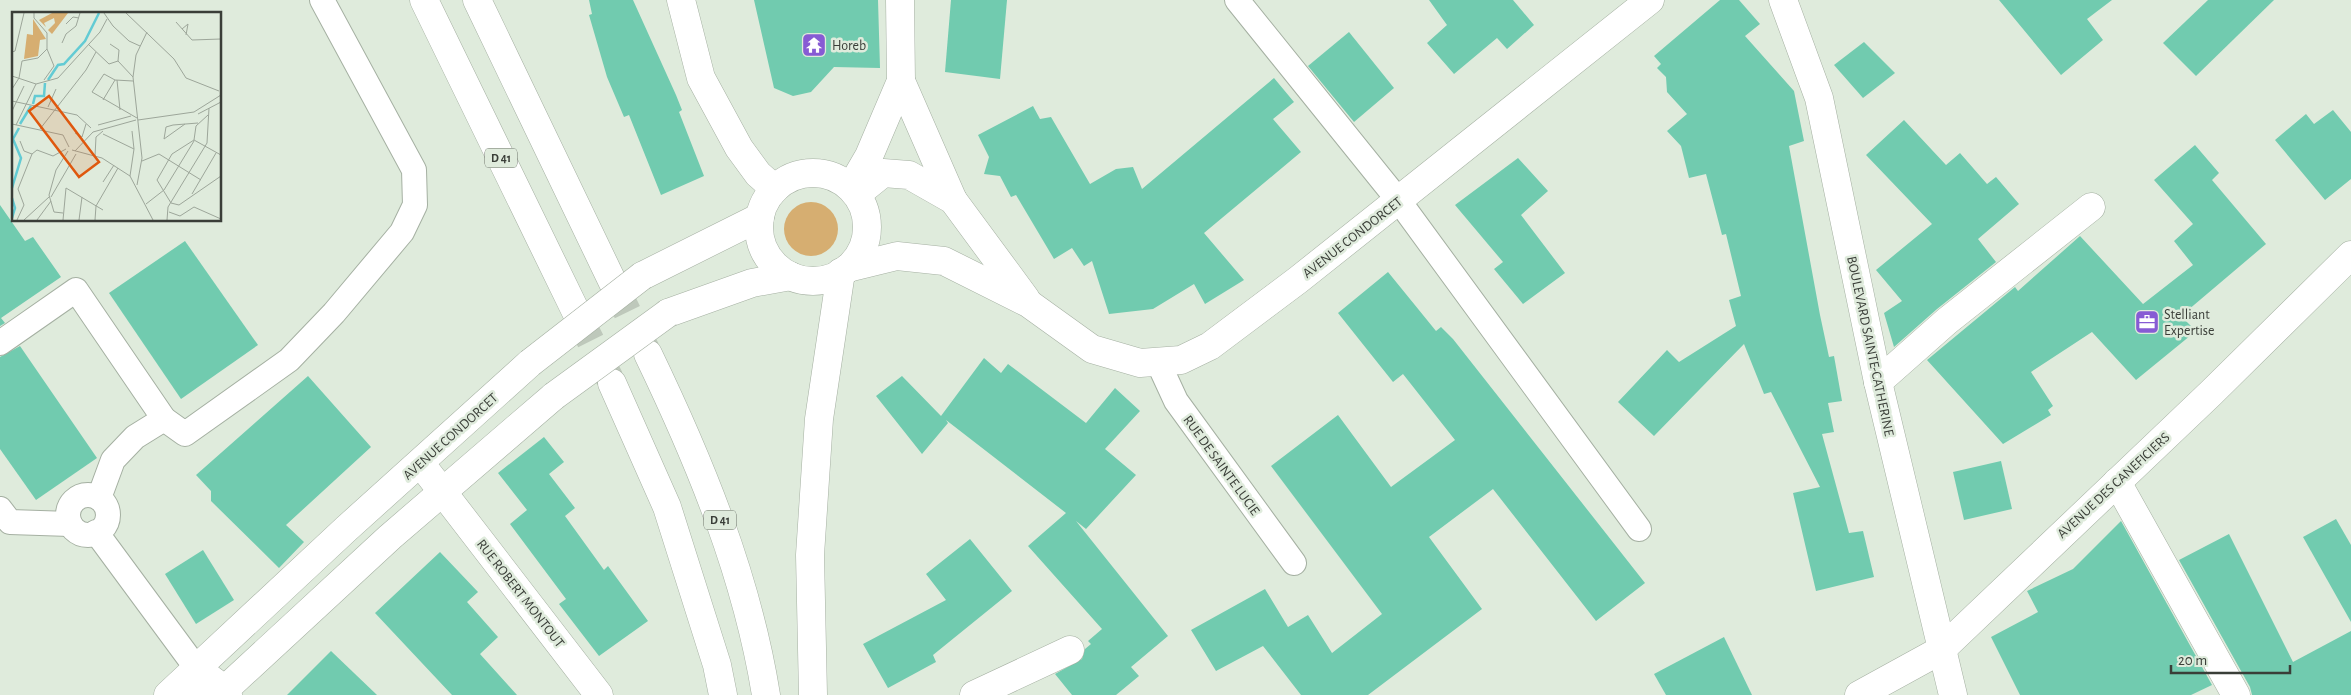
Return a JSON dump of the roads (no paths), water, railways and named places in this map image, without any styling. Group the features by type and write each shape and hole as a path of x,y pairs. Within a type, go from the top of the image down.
{"main road":[{"name":"D 41","path":"424,0 578,316"},
{"path":"477,0 615,287"},
{"path":"681,0 701,78 739,148 758,174 775,189"},
{"path":"854,190 870,156 900,81 900,0"},
{"name":"AVENUE CONDORCET","path":"845,270 896,256 944,261 1028,302 1092,349 1140,364 1181,360 1210,346 1399,201 1650,0"},
{"name":"BOULEVARD SAINTE-CATHERINE","path":"1783,0 1819,98 1878,382 1953,695"},
{"path":"900,81 953,200"},
{"path":"806,173 825,174 854,190 867,222 866,239 859,254 845,270 821,280 806,280 791,276 776,266 765,252 760,235 760,217 766,202 775,189 789,178 806,173"},
{"name":"AVENUE CONDORCET","path":"854,190 883,173 908,175 953,200 1028,302"},
{"path":"1878,382 1947,321 2091,207"},
{"name":"AVENUE CONDORCET","path":"168,695 195,682 346,529 421,464 530,363 642,276 760,217"},
{"name":"AVENUE DES CANEFICIERS","path":"1859,695 1941,650 2211,393 2351,255"},
{"path":"813,695 810,555 818,420 845,270"},
{"path":"195,682 224,693 390,537 554,396 668,313 752,283 791,276"},
{"name":"D 41","path":"648,354 680,422 715,505 759,648 766,695"},
{"path":"612,383 667,507 717,665 723,695"},
{"name":"RUE ROBERT MONTOUT","path":"421,464 599,695"},
{"path":"2116,482 2236,695"},
{"path":"974,695 1070,650"}],"lane":[{"path":"0,343 76,290 164,419 185,434 289,360 334,313 402,232 414,205 414,170 322,0"},
{"path":"1237,0 1399,201 1639,529"},
{"name":"RUE DE SAINTE LUCIE","path":"1158,362 1176,401 1294,563"},
{"path":"99,498 113,460 135,437 164,419"},
{"path":"86,495 99,498 106,507 107,519 105,525 96,532 84,534 74,529 70,524 68,512 74,500 86,495"},
{"path":"0,509 10,522 70,524"},
{"path":"96,532 195,682"}],"tunnel":[{"path":"615,287 648,354"},
{"path":"578,316 611,381"}],"place":[{"name":"Horeb","path":"814,45"},
{"name":"Stelliant Expertise","path":"2147,322"}]}
